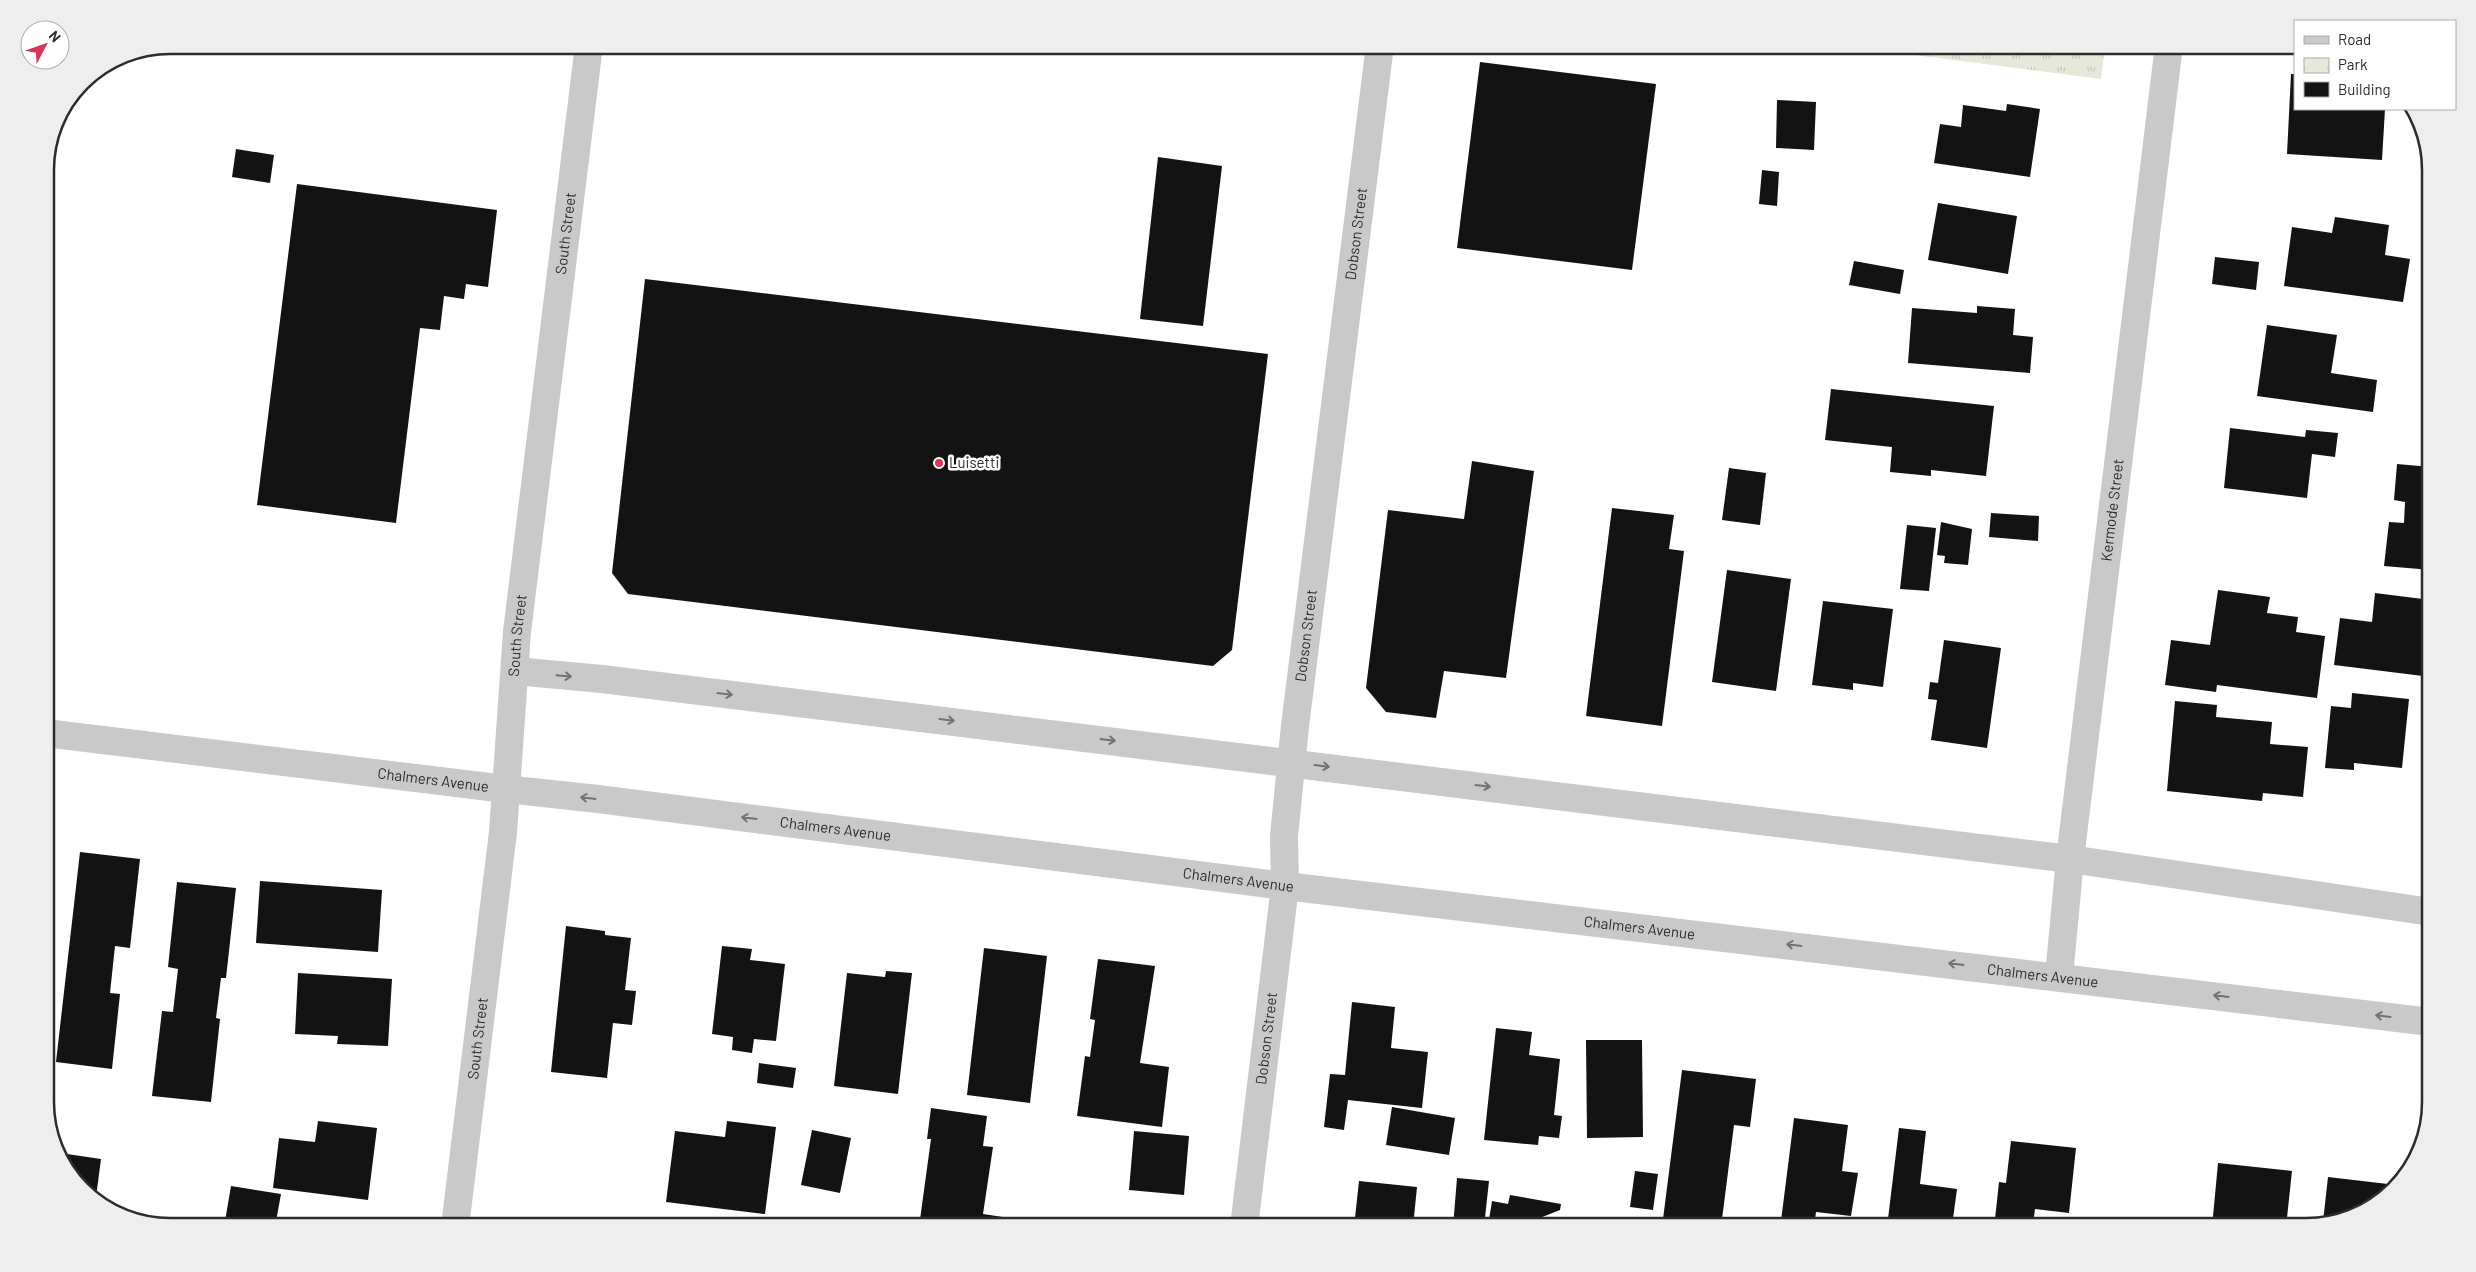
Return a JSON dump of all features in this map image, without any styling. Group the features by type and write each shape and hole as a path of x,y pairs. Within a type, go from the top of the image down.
{"street":[{"name":"South Street","path":"456,1218 503,832 517,632 588,54"},
{"name":"Dobson Street","path":"1245,1218 1285,886 1284,836 1295,726 1379,54"},
{"name":"Kermode Street","path":"2059,976 2070,859 2168,54"},
{"path":"515,671 602,679 1292,762 2070,859 2422,911"},
{"name":"Chalmers Avenue","path":"54,734 598,799 1285,886 2059,976 2422,1021"}],"green space":[{"path":"1907,54 2104,54 2101,79"}],"building":[{"path":"1480,62 1656,84 1632,270 1457,248"},
{"path":"2291,74 2294,74 2294,110 2385,110 2382,160 2287,154"},
{"path":"1777,100 1816,102 1814,150 1776,148"},
{"path":"2007,104 2040,109 2030,177 1934,163 1940,124 1961,127 1963,105 2006,111"},
{"path":"236,149 274,155 270,183 232,177"},
{"path":"1158,157 1222,166 1203,326 1140,319"},
{"path":"1762,170 1779,172 1777,206 1759,204"},
{"path":"297,184 497,210 488,287 466,284 464,299 444,296 440,330 420,328 396,523 257,505"},
{"path":"1938,203 2017,216 2008,274 1928,260"},
{"path":"2335,217 2389,225 2385,255 2410,259 2403,302 2284,286 2292,227 2332,233"},
{"path":"2215,257 2259,262 2256,290 2212,284"},
{"path":"1854,261 1904,270 1900,294 1849,285"},
{"name":"Luisetti","path":"645,279 1268,354 1232,650 1213,666 628,594 612,573"},
{"path":"1977,306 2015,309 2013,335 2033,337 2030,373 1908,363 1912,308 1977,313"},
{"path":"2267,325 2337,335 2331,373 2377,380 2373,412 2257,396"},
{"path":"1831,389 1994,406 1986,476 1931,470 1931,476 1890,472 1892,447 1825,440"},
{"path":"2230,428 2305,437 2306,430 2338,433 2335,457 2312,454 2307,498 2224,488"},
{"path":"1472,461 1534,471 1506,678 1444,671 1436,718 1386,712 1366,688 1388,510 1464,519"},
{"path":"2397,464 2422,466 2422,569 2384,566 2389,522 2404,523 2405,502 2394,500"},
{"path":"1729,468 1766,473 1760,525 1722,520"},
{"path":"1612,508 1674,515 1669,549 1684,551 1662,726 1586,716"},
{"path":"1991,513 2039,516 2038,541 1989,537"},
{"path":"1941,522 1972,529 1968,565 1944,563 1945,556 1937,555"},
{"path":"1907,525 1936,528 1929,591 1900,589"},
{"path":"1727,570 1791,579 1776,691 1712,682"},
{"path":"2218,590 2270,597 2267,613 2298,617 2296,632 2325,636 2317,698 2217,685 2216,692 2165,685 2171,640 2210,645"},
{"path":"2375,593 2422,599 2422,676 2334,665 2340,618 2372,622"},
{"path":"1823,601 1893,609 1883,687 1853,683 1853,690 1812,685"},
{"path":"1944,640 2001,648 1987,748 1931,740 1937,700 1928,699 1930,682 1938,683"},
{"path":"2352,693 2409,699 2402,768 2354,763 2354,770 2325,768 2331,706 2351,708"},
{"path":"2175,701 2217,705 2216,717 2272,722 2270,744 2308,747 2303,797 2263,793 2262,801 2167,791"},
{"path":"80,852 140,859 130,948 115,946 110,993 120,994 112,1069 56,1062"},
{"path":"260,881 382,890 378,952 256,943"},
{"path":"177,882 236,888 226,978 221,978 216,1018 220,1019 211,1102 152,1096 162,1011 173,1012 178,969 168,967"},
{"path":"566,926 605,931 605,935 631,938 625,990 636,991 632,1025 613,1023 607,1078 551,1072"},
{"path":"722,946 752,949 750,960 785,964 776,1041 754,1039 752,1053 732,1050 733,1037 712,1034"},
{"path":"984,948 1047,956 1030,1103 967,1095"},
{"path":"1098,959 1155,966 1140,1063 1169,1067 1162,1127 1077,1116 1085,1056 1090,1057 1095,1020 1090,1019"},
{"path":"886,971 912,973 898,1094 834,1086 847,973 885,977"},
{"path":"298,973 392,979 388,1046 337,1044 338,1036 295,1034"},
{"path":"1352,1002 1395,1007 1391,1048 1428,1052 1422,1108 1348,1100 1344,1130 1324,1127 1330,1074 1345,1075"},
{"path":"1496,1028 1532,1032 1529,1055 1560,1059 1554,1115 1562,1116 1559,1138 1539,1136 1538,1145 1484,1140"},
{"path":"1586,1040 1642,1040 1643,1137 1587,1138"},
{"path":"759,1063 796,1068 793,1088 757,1083"},
{"path":"1682,1070 1756,1079 1750,1127 1734,1125 1722,1218 1663,1218"},
{"path":"1392,1107 1455,1118 1449,1155 1386,1145"},
{"path":"931,1108 987,1116 983,1146 993,1147 983,1214 1010,1218 920,1218 931,1139 927,1139"},
{"path":"1794,1118 1848,1125 1842,1171 1858,1173 1851,1216 1816,1212 1815,1218 1781,1218"},
{"path":"318,1121 377,1128 368,1200 273,1188 279,1138 315,1142"},
{"path":"727,1121 776,1127 765,1214 666,1202 675,1131 725,1137"},
{"path":"1899,1128 1926,1131 1920,1184 1957,1189 1953,1218 1888,1218"},
{"path":"812,1130 851,1138 840,1193 801,1185"},
{"path":"1134,1131 1189,1136 1184,1195 1129,1190"},
{"path":"2011,1141 2076,1148 2069,1213 2035,1209 2034,1218 1995,1218 1999,1182 2006,1183"},
{"path":"67,1154 101,1159 97,1192 83,1179"},
{"path":"2218,1163 2292,1171 2287,1218 2213,1218"},
{"path":"1635,1171 1658,1174 1653,1210 1630,1207"},
{"path":"2328,1177 2388,1184 2364,1203 2336,1214 2324,1216"},
{"path":"1457,1178 1489,1181 1485,1218 1454,1218"},
{"path":"1359,1181 1417,1187 1414,1218 1355,1218"},
{"path":"231,1186 281,1194 277,1218 226,1218"},
{"path":"1510,1195 1561,1204 1560,1210 1540,1218 1489,1218 1492,1201 1508,1204"}],"place":[{"name":"Luisetti","path":"939,463"}]}
